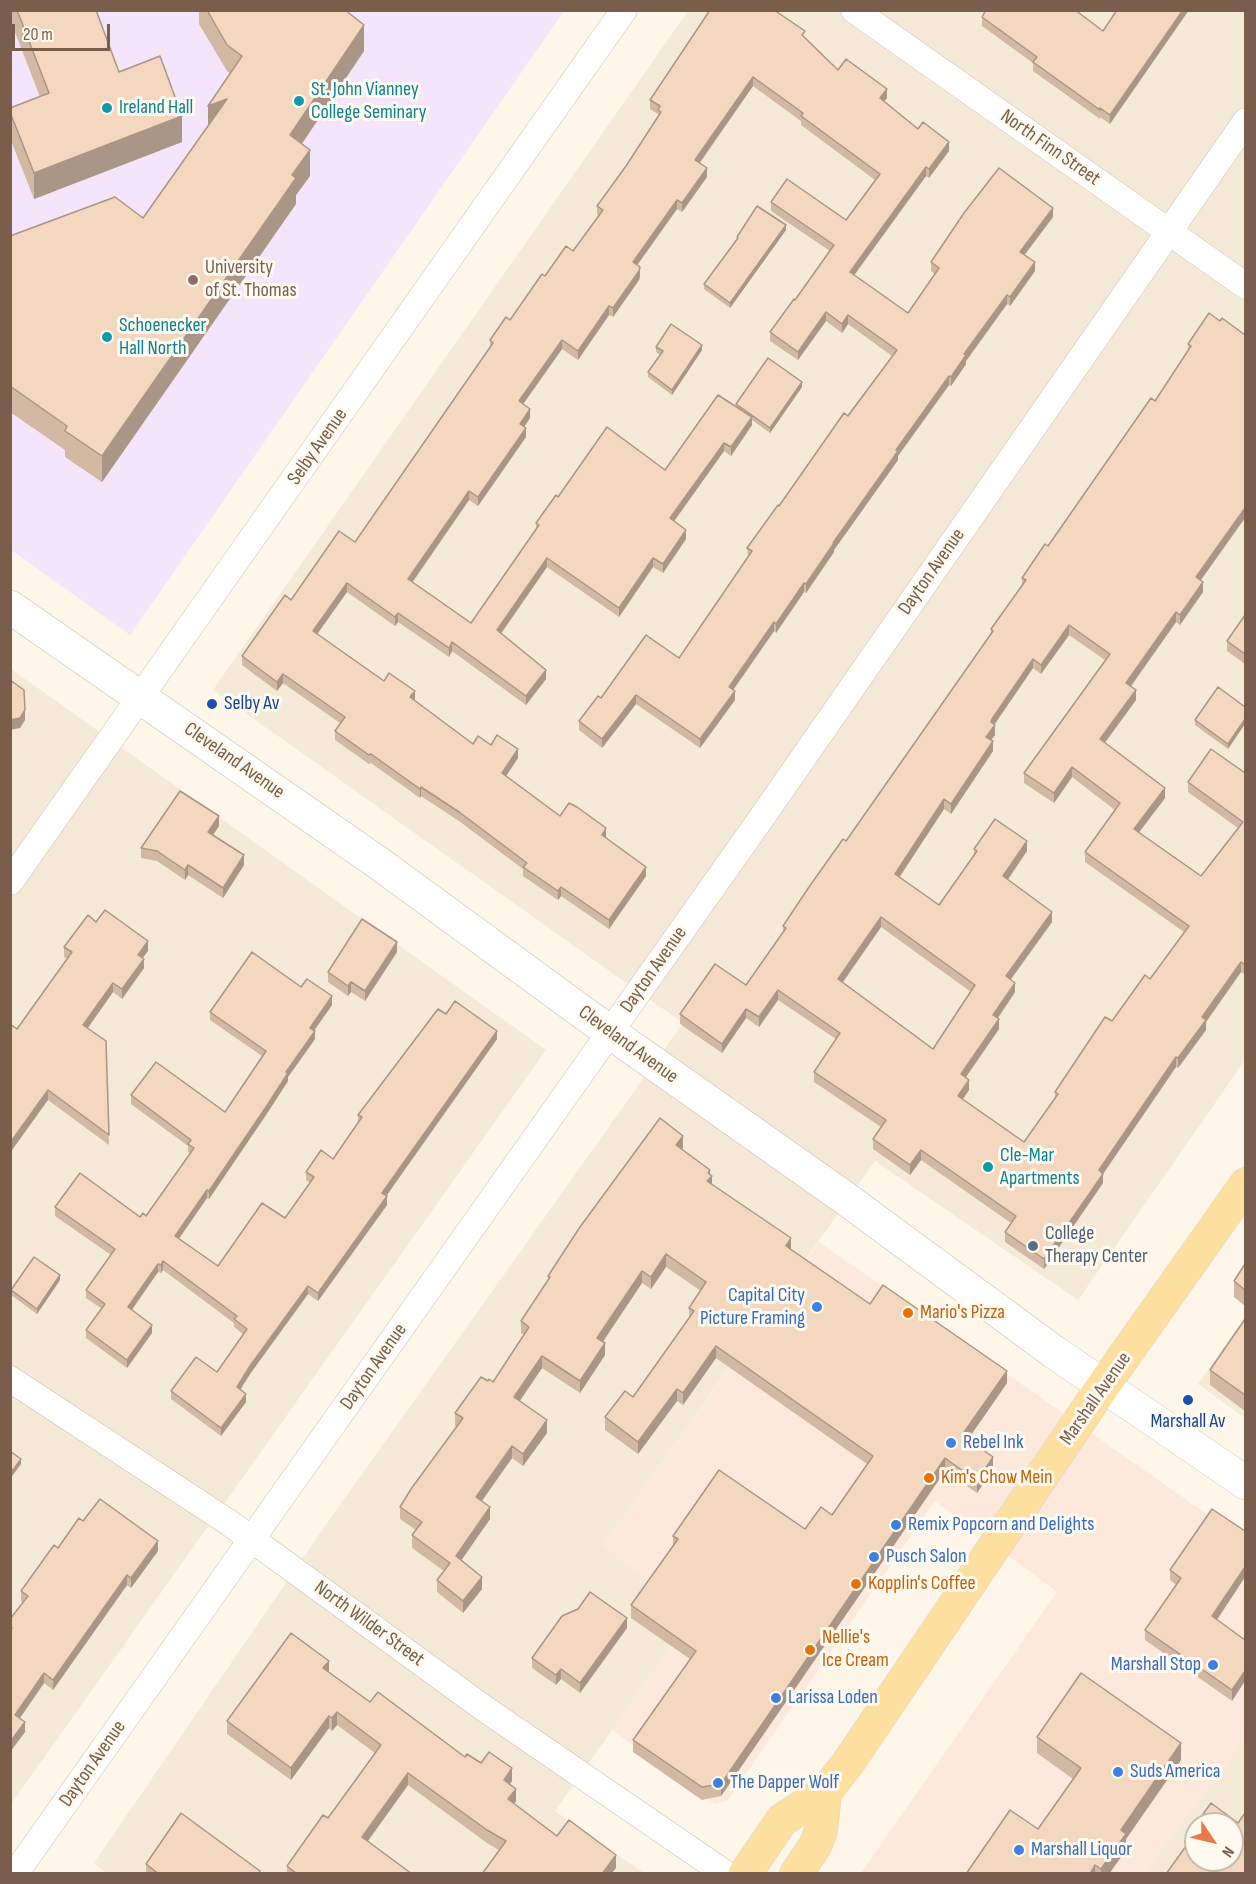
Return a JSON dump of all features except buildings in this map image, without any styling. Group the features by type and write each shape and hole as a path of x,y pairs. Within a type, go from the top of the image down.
{"main road":[{"name":"Marshall Avenue","path":"745,1874 782,1820 825,1792 848,1763 1103,1386 1245,1184"},
{"path":"796,1874 815,1846 821,1831 825,1792"}],"street":[{"name":"Selby Avenue","path":"10,882 624,10"},
{"name":"North Finn Street","path":"855,10 1245,286"},
{"name":"Dayton Avenue","path":"15,1874 610,1033 1245,121"},
{"name":"Cleveland Avenue","path":"10,607 368,855 610,1033 842,1196 1103,1386 1245,1483"},
{"name":"North Wilder Street","path":"10,1379 252,1539 484,1709 726,1874"}],"shaded area":[{"name":"University of St. Thomas","path":"11,11 564,11 130,635 11,550"},
{"path":"688,11 1245,11 1245,1060 1078,1300 875,1161 603,1546 696,1611 555,1811 644,1873 108,1874 94,1863 325,1526 683,1023 213,690"},
{"path":"11,669 546,1050 11,1804"},
{"path":"819,1242 1245,1541 1245,1737 1189,1812 1184,1812 1184,1819 1144,1873 861,1873 1057,1592 935,1501 727,1801 715,1804 612,1730 696,1611 603,1546"},
{"path":"1245,1317 1245,1418 1198,1384"},
{"path":"1245,1737 1245,1873 1144,1873 1184,1819 1184,1872 1244,1872 1244,1812 1189,1812"}],"place":[{"name":"St. John Vianney College Seminary","path":"299,101"},
{"name":"Ireland Hall","path":"107,108"},
{"name":"University of St. Thomas","path":"193,280"},
{"name":"Schoenecker Hall North","path":"107,337"},
{"name":"Selby Av","path":"212,704"},
{"name":"Cle-Mar Apartments","path":"988,1167"},
{"name":"College Therapy Center","path":"1033,1246"},
{"name":"Capital City Picture Framing","path":"817,1307"},
{"name":"Mario's Pizza","path":"908,1313"},
{"name":"Marshall Av","path":"1188,1400"},
{"name":"Rebel Ink","path":"951,1443"},
{"name":"Kim's Chow Mein","path":"929,1478"},
{"name":"Remix Popcorn and Delights","path":"896,1525"},
{"name":"Pusch Salon","path":"874,1557"},
{"name":"Kopplin's Coffee","path":"856,1584"},
{"name":"Nellie's Ice Cream","path":"810,1650"},
{"name":"Marshall Stop","path":"1213,1665"},
{"name":"Larissa Loden","path":"776,1698"},
{"name":"Suds America","path":"1118,1772"},
{"name":"The Dapper Wolf","path":"718,1783"},
{"name":"Marshall Liquor","path":"1019,1850"}]}
